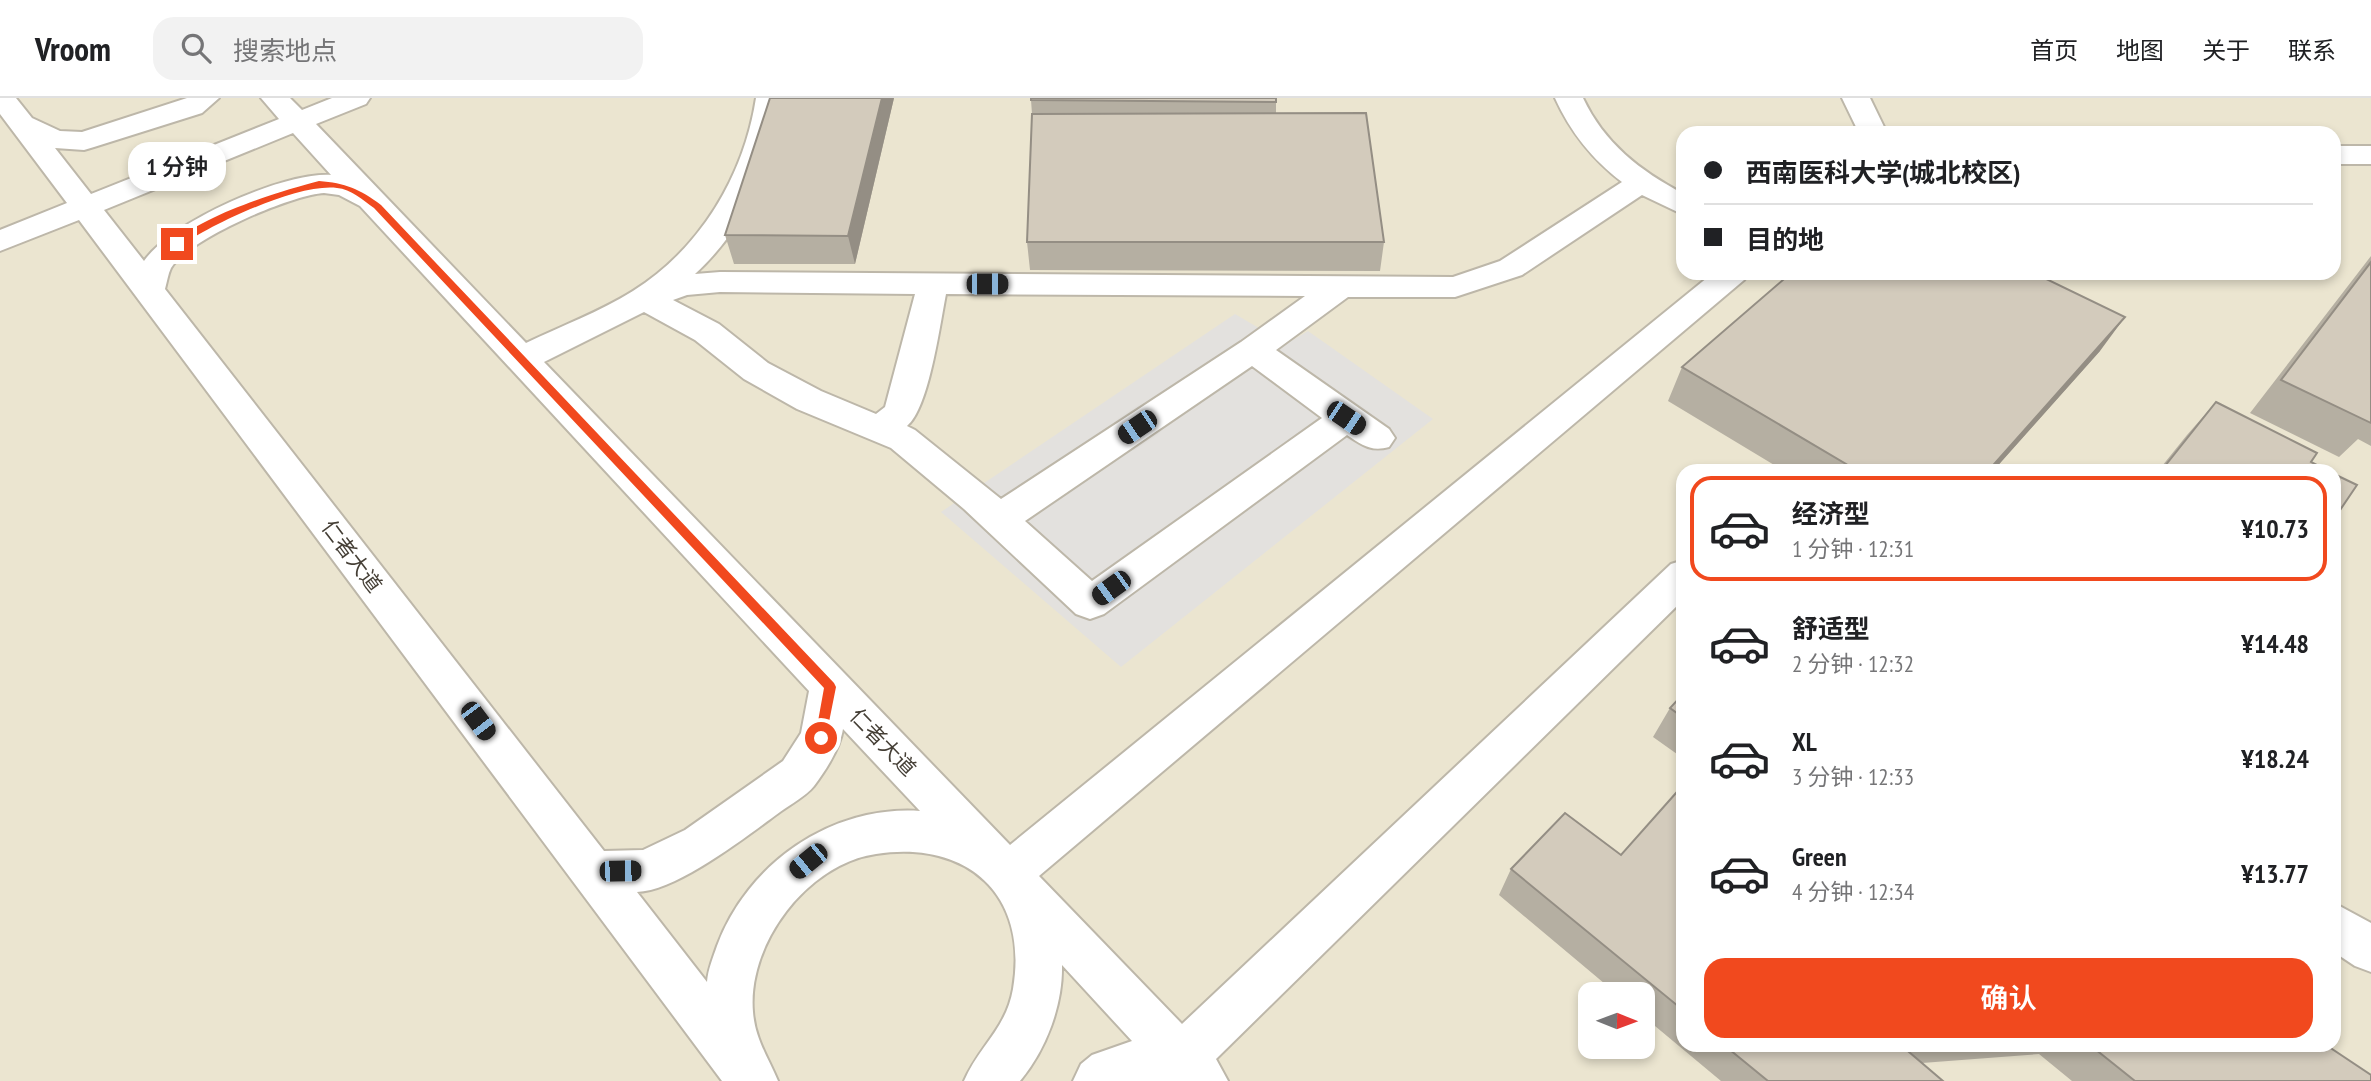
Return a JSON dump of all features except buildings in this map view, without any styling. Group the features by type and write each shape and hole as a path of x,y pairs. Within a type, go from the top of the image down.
{"street":[{"path":"12,111 55,139 84,141 192,107 205,98"},
{"path":"0,241 85,208 286,110 356,98"},
{"path":"645,299 693,258 717,228 741,187 757,151 768,119 770,98"},
{"path":"1569,98 1577,120 1600,149 1641,183 1676,202"},
{"path":"1862,100 1871,126"},
{"name":"仁者大道","path":"286,110 1193,1073"},
{"name":"仁者大道","path":"12,111 751,1077"},
{"path":"2341,155 2371,155"},
{"path":"521,359 645,299 684,285 720,282 1455,287 1511,268 1641,183"},
{"path":"149,291 158,264 177,244 197,230 288,192 319,184 341,185 359,192 377,206"},
{"path":"1008,874 1725,280"},
{"path":"881,429 900,413 910,384 933,283"},
{"path":"999,520 1253,350 1340,287"},
{"path":"645,299 707,332 757,371 788,388 903,439 999,520 1090,603 1346,418"},
{"path":"1253,350 1377,438"},
{"path":"1098,1081 1114,1068 1152,1065 1193,1073 1676,583"},
{"path":"593,872 646,871 701,844 798,774 821,738 830,687"},
{"path":"751,1077 731,1038 728,1016 730,971 741,939 758,909 781,883 808,861 854,840 878,833 915,831 950,837 982,852 1008,874 1027,904 1038,937 1040,973 1032,1011 1015,1048 989,1081"},
{"path":"2341,930 2371,950"}],"shaded area":[{"path":"0,98 2371,98 2371,1081 0,1081"},
{"path":"1235,314 1286,344 1308,331 1433,419 1121,667 941,512"}],"route":[{"path":"177,244 197,230 288,192 319,184 341,185 359,192 377,206 830,687 821,738"}]}
